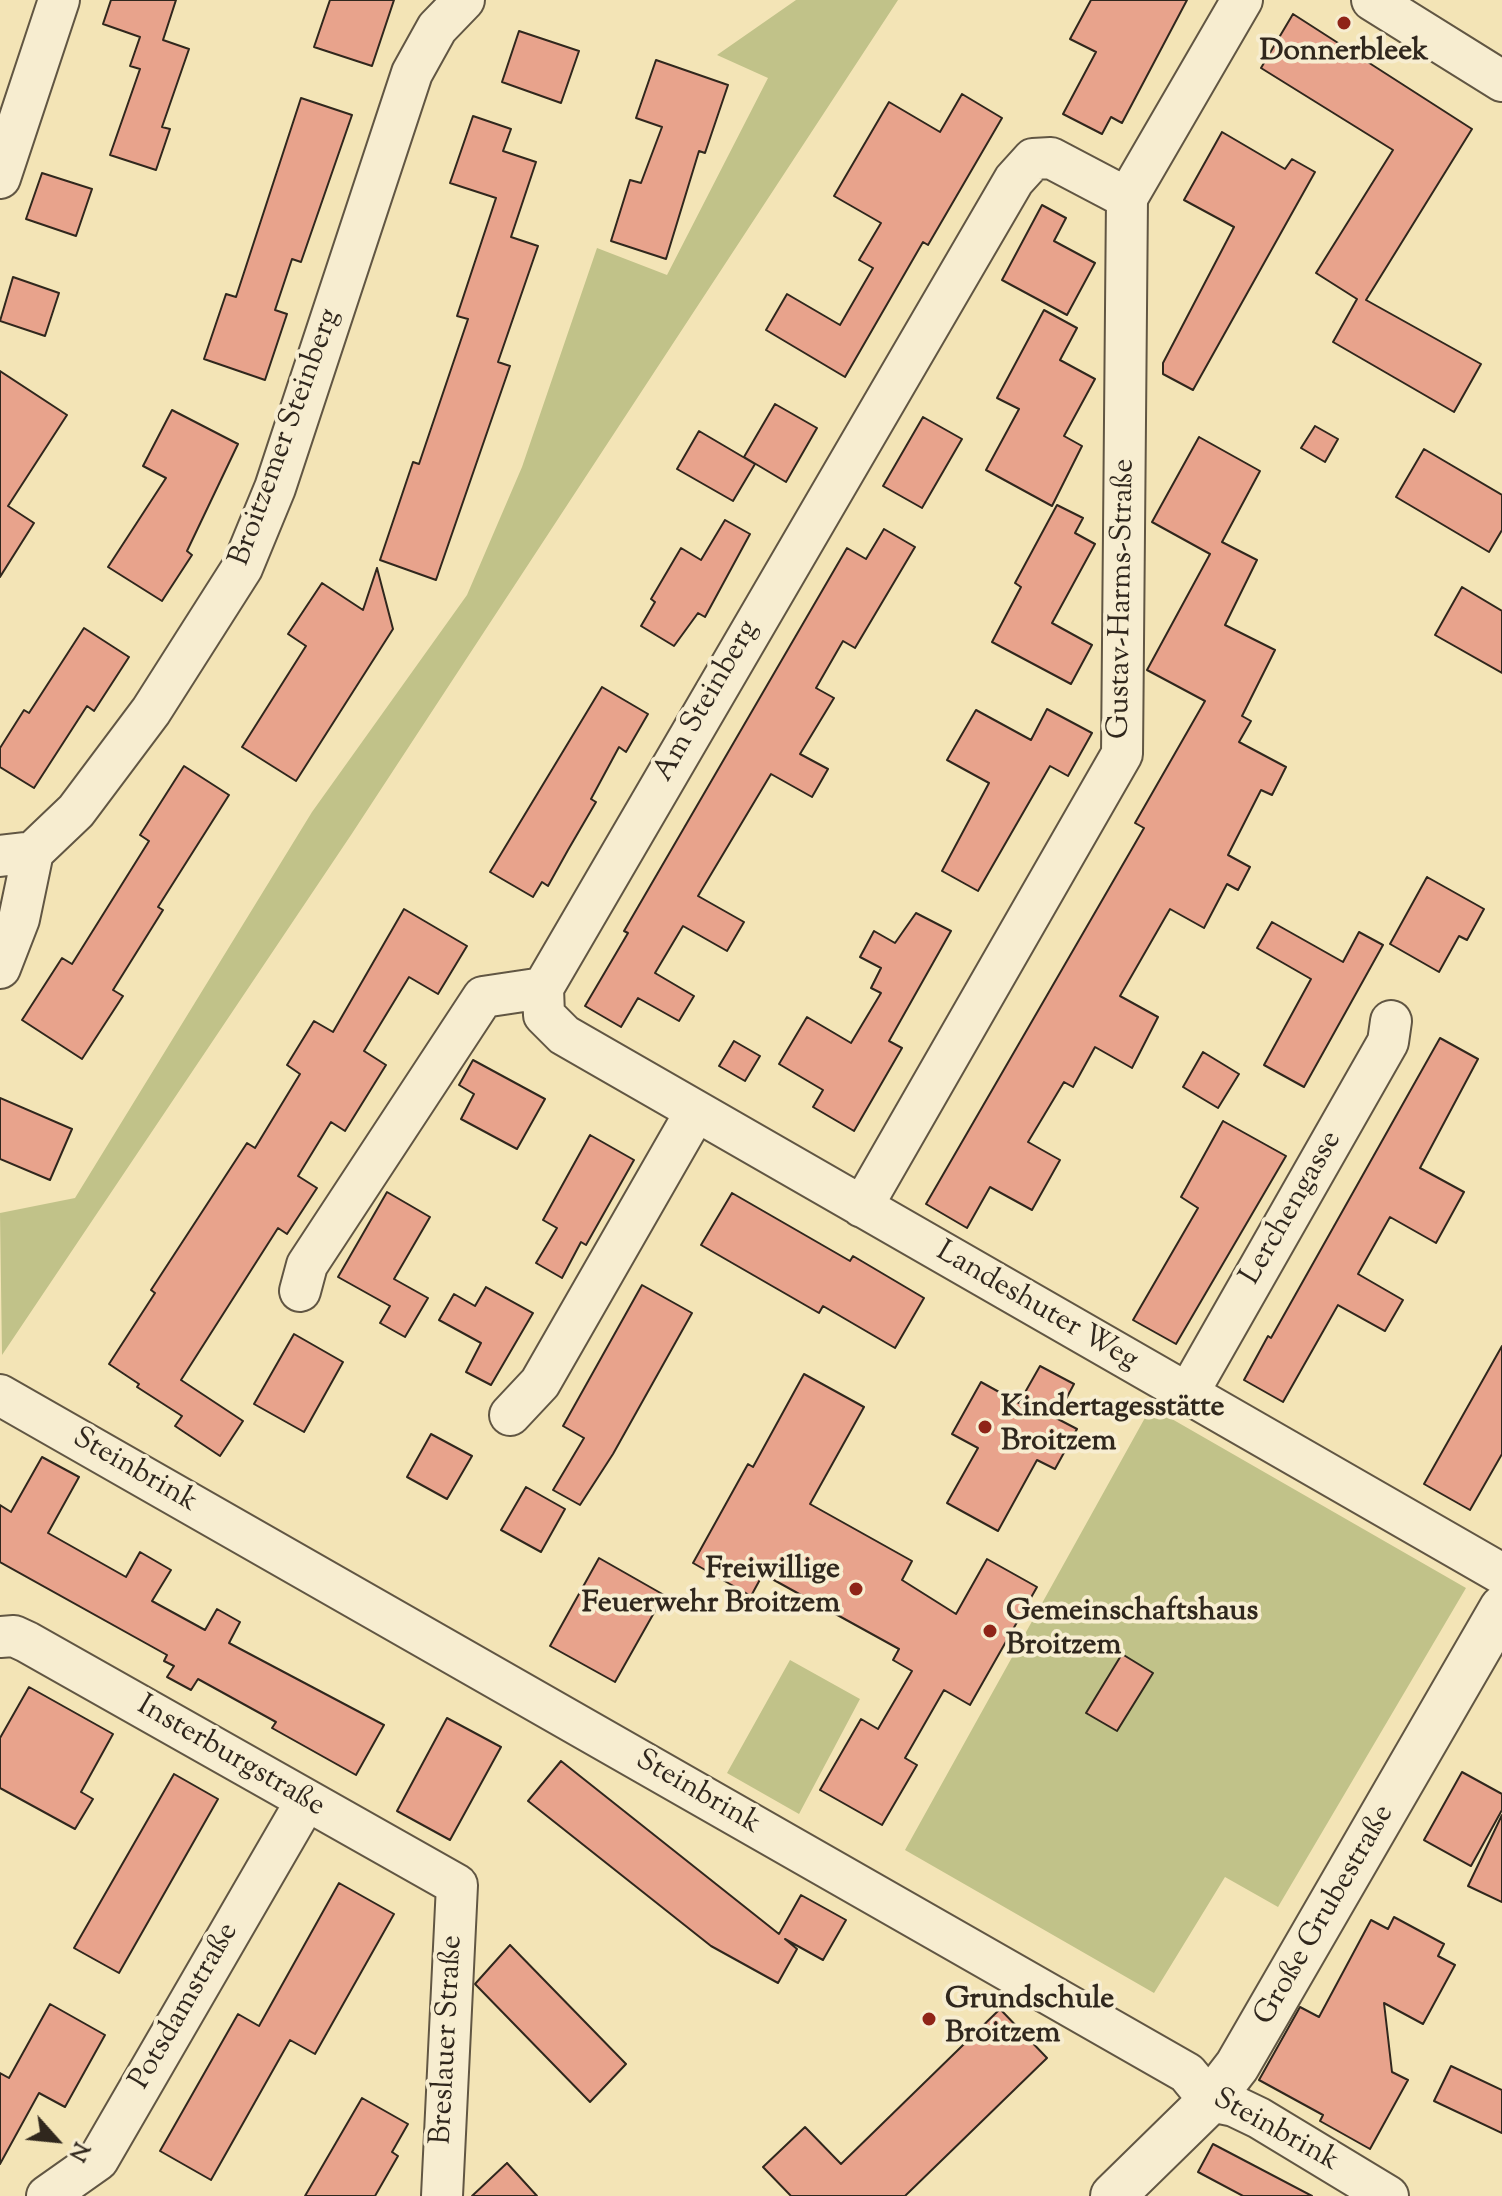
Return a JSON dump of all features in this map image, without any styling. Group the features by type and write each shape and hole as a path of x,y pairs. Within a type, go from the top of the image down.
{"street":[{"path":"0,178 59,0"},
{"name":"Broitzemer Steinberg","path":"17,854 76,811 110,768 242,568 275,488 412,73 437,28 464,0"},
{"name":"Gustav-Harms-Straße","path":"862,1207 1122,754 1127,198 1242,0"},
{"path":"1372,0 1502,81"},
{"name":"Am Steinberg","path":"543,988 1014,180 1033,159 1051,158 1127,198"},
{"path":"0,968 19,919 17,854"},
{"path":"300,1291 307,1265 483,997 543,988"},
{"name":"Landeshuter Weg","path":"543,988 544,1015 564,1035 1502,1574"},
{"name":"Lerchengasse","path":"1187,1395 1388,1042 1391,1021"},
{"path":"510,1415 540,1383 696,1111"},
{"name":"Steinbrink","path":"0,1395 1187,2073 1210,2101 1234,2106 1259,2118 1388,2196"},
{"name":"Große Grubestraße","path":"1113,2196 1210,2101 1237,2066 1271,2013 1502,1608"},
{"name":"Insterburgstraße","path":"1,1636 27,1642 457,1885"},
{"name":"Potsdamstraße","path":"47,2196 98,2160 306,1801"},
{"name":"Breslauer Straße","path":"442,2196 457,1885"}],"green space":[{"path":"796,0 898,0 351,835 2,1355 0,1213 75,1198 312,812 467,595 522,467 597,248 667,275 768,78 717,55"},
{"path":"1151,1407 1466,1588 1278,1907 1225,1877 1154,1993 905,1850"},
{"path":"790,1660 860,1699 799,1814 727,1773"}],"building":[{"path":"111,0 176,0 163,40 189,49 162,127 170,129 156,170 110,155 140,69 130,66 140,37 103,24"},
{"path":"330,0 394,0 372,66 314,47"},
{"path":"1091,0 1187,0 1122,123 1111,117 1102,134 1063,114 1096,52 1070,39"},
{"path":"1293,14 1472,129 1366,300 1481,364 1454,412 1333,342 1357,299 1316,273 1393,150 1261,68"},
{"path":"519,31 579,51 561,103 502,82"},
{"path":"656,60 728,85 705,153 699,151 666,259 611,241 630,180 641,183 662,127 636,118"},
{"path":"962,94 1002,118 928,245 923,242 845,377 766,330 787,294 840,325 873,268 859,260 881,223 834,196 889,102 940,132"},
{"path":"301,98 352,115 301,262 292,259 275,310 287,314 265,380 204,359 226,294 236,297"},
{"path":"473,116 511,129 503,151 536,162 511,237 538,246 498,362 510,366 436,580 380,560 413,462 419,464 468,319 457,316 496,198 450,183"},
{"path":"1222,132 1285,169 1292,159 1315,172 1193,390 1163,374 1163,363 1234,227 1184,200"},
{"path":"42,173 92,189 76,236 26,219"},
{"path":"1042,205 1066,218 1054,241 1095,263 1067,315 1002,280"},
{"path":"13,277 59,293 45,336 0,321"},
{"path":"1044,310 1077,328 1060,360 1095,379 1064,436 1082,446 1052,506 986,470 1019,409 997,398"},
{"path":"0,371 67,415 8,506 34,523 0,577"},
{"path":"775,404 817,428 786,482 744,457"},
{"path":"172,410 238,444 187,551 192,555 162,601 108,567 166,478 143,466"},
{"path":"923,417 962,439 922,508 883,486"},
{"path":"1315,426 1338,439 1325,462 1301,448"},
{"path":"699,431 755,464 733,501 677,469"},
{"path":"1199,437 1260,471 1222,542 1257,560 1225,625 1275,650 1242,716 1251,721 1239,742 1286,767 1272,795 1261,790 1228,855 1250,867 1238,890 1227,884 1204,928 1170,909 1120,996 1158,1017 1132,1068 1095,1047 1073,1087 1064,1082 1028,1142 1060,1160 1032,1210 990,1187 967,1228 926,1204 1144,828 1135,823 1205,701 1147,670 1210,554 1152,522"},
{"path":"1424,449 1502,495 1502,530 1489,552 1396,497"},
{"path":"1057,505 1083,518 1075,533 1095,544 1052,623 1092,645 1071,684 992,642 1021,587 1015,583"},
{"path":"725,520 750,534 705,617 698,613 674,646 641,626 655,602 651,599 681,548 701,560"},
{"path":"884,529 915,547 855,648 843,641 816,688 834,698 800,754 828,769 812,797 771,774 698,896 744,922 727,951 683,926 655,973 694,996 679,1021 638,998 621,1027 585,1006 628,933 624,931 847,548 866,559"},
{"path":"377,568 393,629 296,781 242,747 306,646 288,634 322,583 363,610"},
{"path":"1462,587 1502,611 1502,673 1435,635"},
{"path":"84,628 129,657 94,711 87,706 34,788 0,767 0,748 24,710 29,713"},
{"path":"602,687 648,714 626,752 619,747 591,799 596,802 548,886 542,882 533,897 490,872"},
{"path":"1047,709 1092,733 1068,776 1050,766 978,891 942,871 989,783 947,760 976,710 1031,740"},
{"path":"184,766 229,795 158,907 163,910 113,990 123,996 82,1059 22,1020 62,958 72,964 149,841 140,835"},
{"path":"1427,877 1484,909 1467,940 1459,936 1439,972 1390,944"},
{"path":"404,909 467,946 438,994 409,977 364,1051 386,1065 345,1131 331,1122 298,1176 317,1188 287,1234 278,1228 181,1380 243,1421 220,1456 175,1426 182,1416 137,1387 139,1384 109,1364 155,1293 151,1290 247,1143 255,1148 300,1074 287,1065 314,1021 333,1032"},
{"path":"916,913 951,931 889,1041 902,1048 854,1131 813,1107 823,1090 779,1064 807,1017 851,1043 881,993 871,988 881,968 860,957 874,931 895,943"},
{"path":"1272,922 1343,962 1359,932 1383,945 1304,1087 1264,1065 1311,979 1257,948"},
{"path":"1440,1038 1478,1059 1420,1168 1464,1192 1436,1243 1390,1217 1358,1274 1403,1300 1385,1331 1338,1305 1283,1402 1244,1380 1268,1336 1271,1338"},
{"path":"734,1041 760,1056 745,1081 719,1066"},
{"path":"1203,1052 1239,1074 1218,1108 1183,1087"},
{"path":"473,1060 545,1099 517,1149 461,1119 474,1094 459,1085"},
{"path":"0,1098 72,1129 50,1180 0,1159"},
{"path":"1223,1121 1286,1156 1176,1344 1133,1320 1198,1208 1181,1197"},
{"path":"590,1135 634,1160 586,1245 581,1242 562,1278 536,1263 557,1228 543,1220"},
{"path":"387,1192 430,1217 394,1279 428,1298 405,1337 380,1323 390,1306 338,1277"},
{"path":"732,1193 850,1261 853,1256 924,1298 895,1348 823,1306 819,1313 701,1245"},
{"path":"642,1285 692,1313 613,1454 580,1505 553,1490 584,1438 563,1426"},
{"path":"486,1287 533,1313 491,1385 466,1372 481,1343 439,1320 454,1294 475,1306"},
{"path":"294,1334 343,1362 304,1432 254,1404"},
{"path":"1502,1346 1502,1454 1470,1510 1424,1484"},
{"path":"1040,1366 1074,1384 1056,1418 1077,1429 1055,1469 1037,1460 998,1531 947,1503 978,1448 952,1434 981,1382 1019,1403"},
{"path":"804,1374 864,1407 810,1504 912,1561 902,1580 956,1614 987,1559 1037,1587 970,1705 944,1690 905,1758 917,1765 882,1825 820,1790 861,1719 878,1729 912,1671 893,1660 899,1649 763,1574 751,1596 693,1563 748,1464 753,1467"},
{"path":"431,1434 472,1456 447,1499 407,1477"},
{"path":"42,1457 79,1477 48,1533 126,1577 140,1552 171,1570 152,1601 205,1630 217,1609 240,1622 229,1643 384,1725 356,1775 272,1728 276,1722 198,1679 191,1690 167,1677 174,1666 164,1661 167,1655 0,1562 0,1505 11,1512"},
{"path":"526,1487 565,1509 541,1552 501,1530"},
{"path":"599,1558 664,1595 615,1682 550,1646"},
{"path":"1122,1654 1153,1673 1117,1731 1086,1713"},
{"path":"29,1687 113,1734 81,1792 93,1799 75,1829 0,1788 0,1738"},
{"path":"447,1718 501,1747 450,1840 397,1811"},
{"path":"561,1761 779,1934 801,1895 846,1920 823,1960 785,1939 797,1949 778,1983 711,1946 528,1801"},
{"path":"1462,1772 1502,1794 1502,1810 1471,1866 1424,1840"},
{"path":"174,1774 218,1799 119,1973 74,1948"},
{"path":"1502,1815 1502,1902 1468,1886"},
{"path":"339,1883 394,1914 315,2054 290,2040 211,2180 160,2151 238,2014 259,2026"},
{"path":"1394,1917 1444,1944 1438,1956 1455,1965 1423,2024 1384,2003 1392,2072 1408,2080 1370,2149 1320,2121 1323,2115 1259,2080 1300,2007 1319,2017 1371,1920 1388,1929"},
{"path":"510,1945 626,2064 590,2102 475,1984"},
{"path":"50,2004 105,2035 65,2107 39,2093 0,2164 0,2073 9,2078"},
{"path":"1000,2009 1047,2058 905,2196 791,2196 763,2167 805,2127 841,2164"},
{"path":"1451,2066 1502,2090 1502,2133 1434,2101"},
{"path":"362,2098 408,2124 392,2152 398,2156 375,2196 305,2196"},
{"path":"1213,2144 1312,2196 1243,2196 1198,2172"},
{"path":"507,2163 537,2196 472,2196"}],"place":[{"name":"Donnerbleek","path":"1344,23"},
{"name":"Kindertagesstätte Broitzem","path":"985,1427"},
{"name":"Freiwillige Feuerwehr Broitzem","path":"856,1589"},
{"name":"Gemeinschaftshaus Broitzem","path":"990,1631"},
{"name":"Grundschule Broitzem","path":"929,2019"}]}
